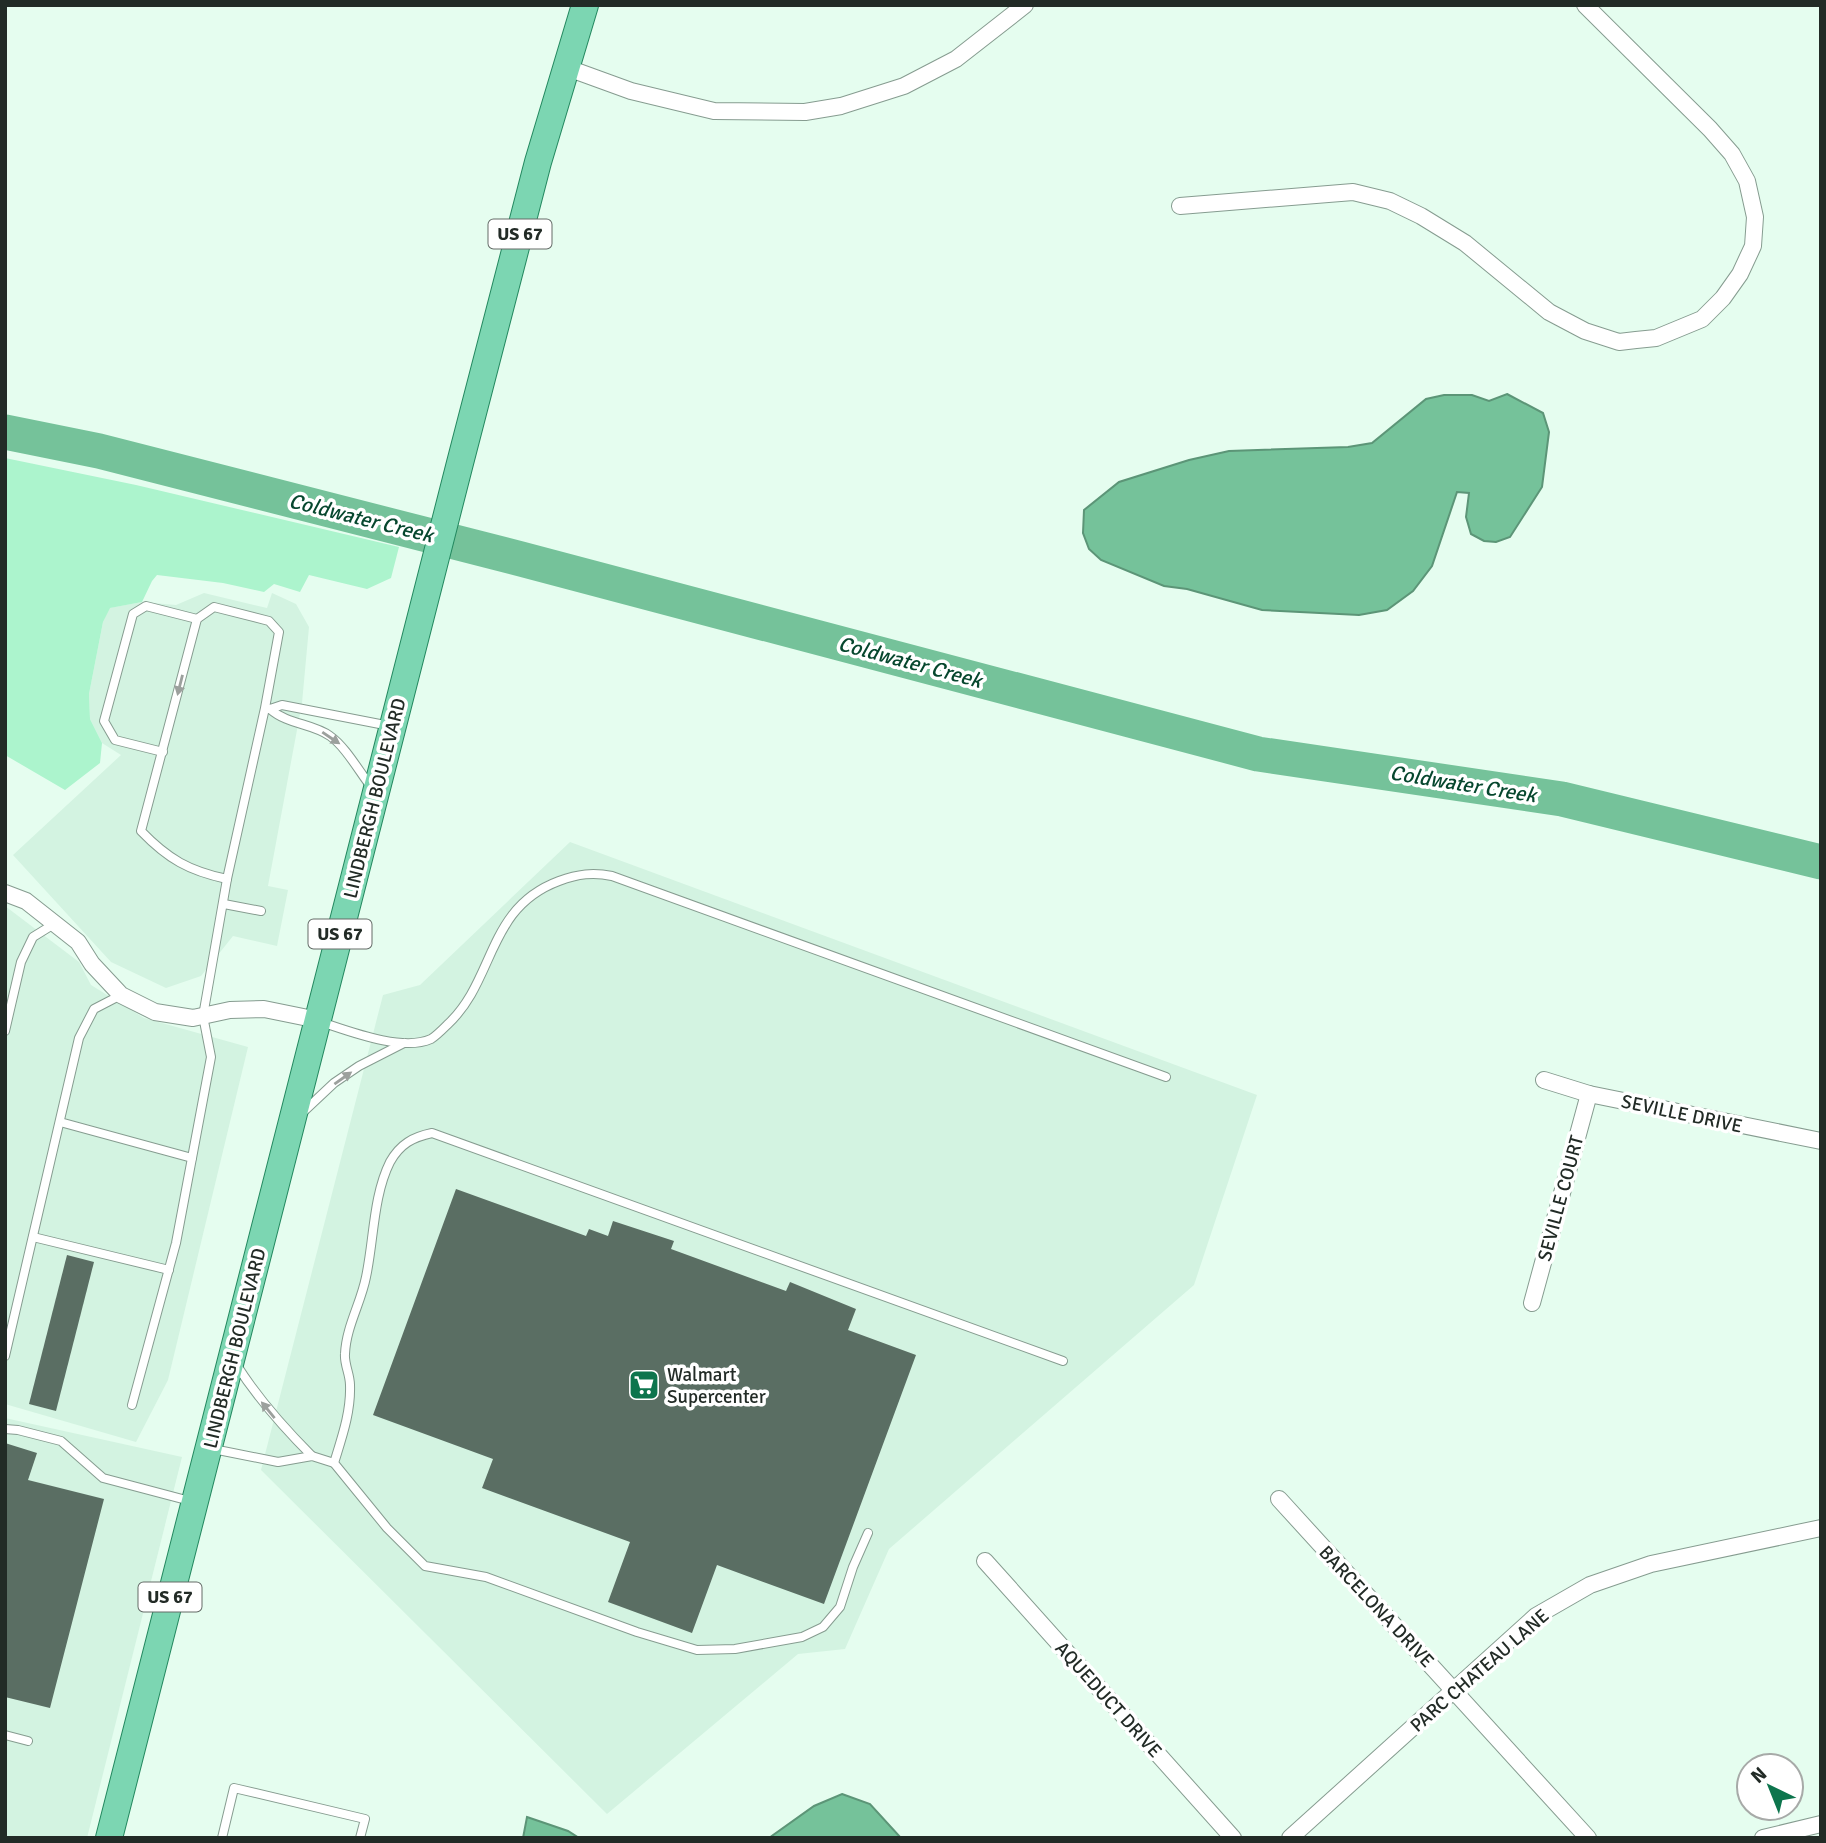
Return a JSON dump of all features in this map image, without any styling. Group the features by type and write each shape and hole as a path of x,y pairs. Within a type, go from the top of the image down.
{"main road":[{"name":"LINDBERGH BOULEVARD","path":"109,1838 460,463 565,67 585,5"}],"street":[{"path":"565,67 631,91 714,111 805,112 841,106 904,86 956,59 1025,5"},
{"path":"1180,206 1353,192 1390,201 1421,216 1465,243 1549,312 1585,331 1619,342 1656,338 1702,320 1723,298 1740,274 1753,246 1755,217 1747,181 1732,154 1710,129 1586,5"},
{"path":"5,893 26,901 78,942 92,964 121,995 155,1012 193,1018 230,1010 264,1009 318,1020"},
{"name":"SEVILLE DRIVE","path":"1544,1080 1589,1094 1821,1141"},
{"name":"SEVILLE COURT","path":"1532,1303 1589,1094"},
{"name":"BARCELONA DRIVE","path":"1279,1499 1588,1838"},
{"name":"PARC CHATEAU LANE","path":"1290,1838 1536,1616 1590,1585 1651,1564 1821,1528"},
{"name":"AQUEDUCT DRIVE","path":"985,1561 1233,1838"},
{"path":"1763,1838 1821,1824"}],"lane":[{"path":"163,752 115,740 103,721 133,614 146,606 197,619"},
{"path":"132,1405 176,1243 211,1057 203,1016 227,879 267,709 279,632 269,621 214,607 197,619 141,831 161,851 199,873 227,879"},
{"path":"267,709 282,705 393,727"},
{"path":"267,709 280,718 329,734 341,745 376,793"},
{"path":"292,1123 334,1083 359,1066 404,1043 430,1039 457,1016 467,1002 504,925 520,906 533,894 551,884 571,876 593,872 612,876 1166,1077"},
{"path":"224,904 261,911"},
{"path":"5,1031 21,962 33,937 54,924"},
{"path":"5,1356 79,1038 94,1009 121,995"},
{"path":"318,1020 355,1033 404,1043"},
{"path":"60,1122 192,1158"},
{"path":"334,1463 350,1410 351,1381 344,1357 346,1338 366,1279 380,1195 390,1163 402,1145 416,1137 432,1133 1063,1361"},
{"path":"33,1237 169,1270"},
{"path":"232,1357 280,1425 312,1456 334,1463 387,1528 425,1566 486,1577 636,1632 697,1650 735,1649 802,1637 823,1627 840,1607 868,1533"},
{"path":"5,1429 61,1441 103,1478 195,1502"},
{"path":"208,1448 278,1462 312,1456"},
{"path":"5,1735 28,1741"},
{"path":"222,1838 234,1788 365,1819 360,1838"}],"shaded area":[{"path":"1507,394 1543,413 1549,432 1542,487 1510,537 1496,542 1484,541 1471,534 1466,517 1469,493 1457,492 1432,566 1413,591 1387,610 1359,615 1262,610 1187,589 1164,586 1101,560 1089,549 1083,533 1084,510 1119,482 1189,460 1229,451 1348,447 1372,443 1426,399 1444,395 1472,395 1489,401"},
{"path":"5,458 136,485 399,547 391,578 367,589 309,575 300,592 274,584 264,592 223,583 157,575 142,602 110,608 103,622 89,694 90,719 102,743 100,763 65,790 5,755"},
{"path":"204,593 267,608 272,593 296,604 309,627 302,703 268,886 288,890 277,946 233,936 201,976 166,988 111,962 13,855 121,755 102,743 90,719 89,694 103,622 109,608 142,602 176,605"},
{"path":"570,842 1257,1095 1194,1285 889,1549 845,1649 798,1654 607,1814 261,1470 383,995 420,985"},
{"path":"5,906 79,962 91,985 144,1018 248,1047 168,1380 136,1442 5,1404"},
{"path":"5,1418 182,1457 87,1838 5,1838"},
{"path":"842,1794 870,1804 901,1838 769,1838 814,1806"},
{"path":"527,1817 568,1831 579,1838 523,1838"}],"building":[{"name":"Walmart Supercenter","path":"456,1189 586,1236 589,1229 608,1236 613,1221 674,1241 671,1249 786,1291 790,1282 856,1309 848,1330 916,1355 824,1604 717,1565 692,1633 608,1602 630,1542 482,1488 493,1459 373,1415"},
{"path":"67,1255 94,1262 56,1411 29,1404"},
{"path":"5,1443 37,1453 28,1480 104,1499 50,1708 5,1697"}],"waterway":[{"name":"Coldwater Creek","path":"5,432 99,451 521,559 1258,754 1562,799 1821,862"}],"place":[{"name":"Walmart Supercenter","path":"644,1385"}]}
